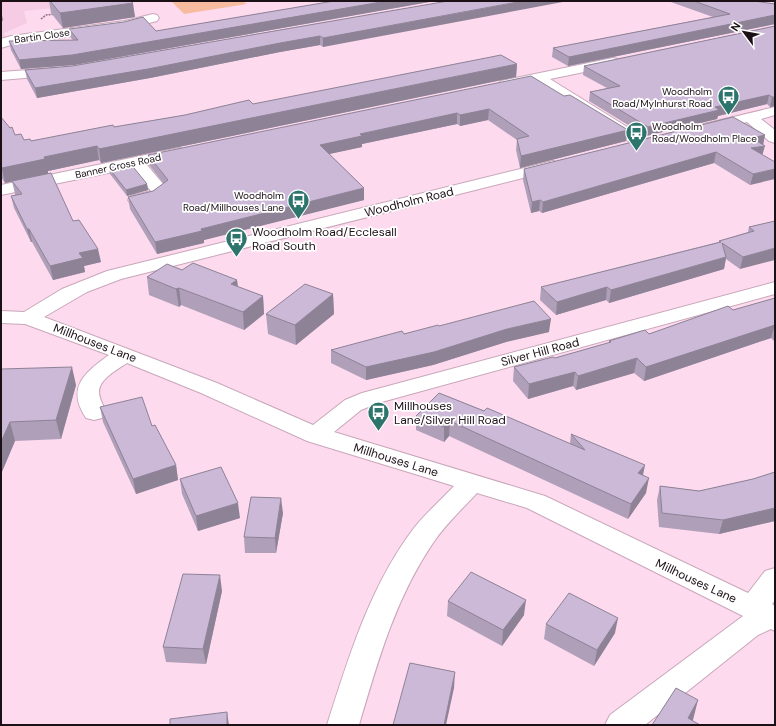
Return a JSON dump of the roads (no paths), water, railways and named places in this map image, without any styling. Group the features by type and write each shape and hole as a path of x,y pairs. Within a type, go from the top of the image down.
{"street":[{"name":"Bartin Close","path":"1,44 17,39 125,25 153,18"},
{"path":"493,87 624,60"},
{"path":"1,76 67,70"},
{"path":"538,78 649,141 619,149"},
{"path":"693,131 775,111"},
{"path":"750,117 775,138"},
{"name":"Banner Cross Road","path":"1,190 190,151"},
{"path":"129,203 156,195 160,191 136,162"},
{"name":"Woodholm Road","path":"28,318 69,292 89,282 565,163"},
{"name":"Silver Hill Road","path":"315,435 353,405 370,398 775,288"},
{"name":"Millhouses Lane","path":"1,317 28,318 125,354 209,388 315,435 536,502 688,578 766,614"},
{"path":"94,413 88,392 89,384 97,375 125,354"},
{"path":"343,725 368,643 395,580 424,535 471,483"},
{"path":"621,725 766,614 775,579"}],"place":[{"name":"Woodholm Road/Mylnhurst Road","path":"728,116"},
{"name":"Woodholm Road/Woodholm Place","path":"637,152"},
{"name":"Woodholm Road/Millhouses Lane","path":"299,220"},
{"name":"Woodholm Road/Ecclesall Road South","path":"237,258"},
{"name":"Millhouses Lane/Silver Hill Road","path":"379,432"}]}
